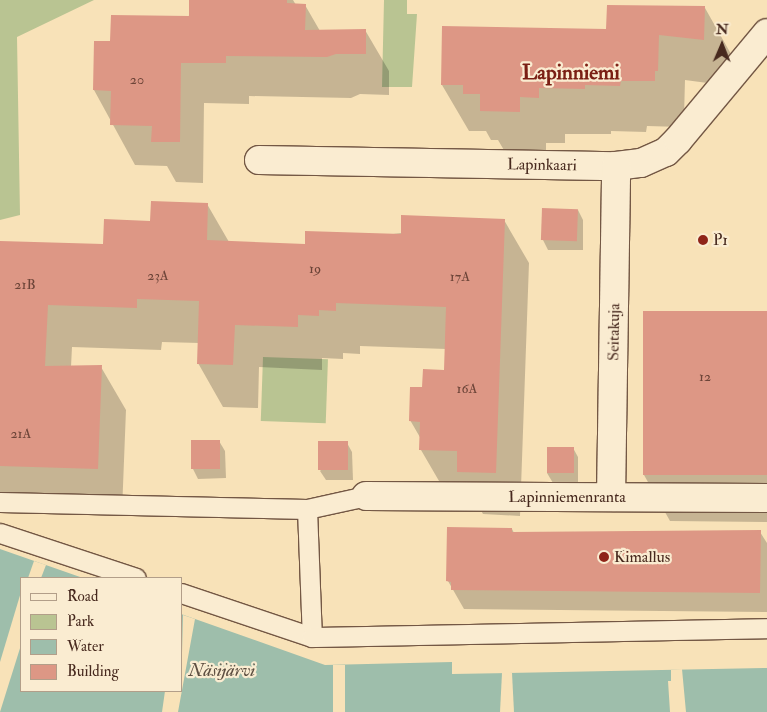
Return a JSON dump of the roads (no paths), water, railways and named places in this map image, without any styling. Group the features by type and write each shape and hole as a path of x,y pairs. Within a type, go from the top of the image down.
{"street":[{"name":"Lapinkaari","path":"259,160 616,166 641,163 666,152 767,32"},
{"name":"Seitakuja","path":"611,497 616,166"},
{"name":"Lapinniemenranta","path":"366,496 767,498"}],"lane":[{"path":"0,502 307,509 366,496"},
{"path":"307,509 312,637"},
{"path":"0,533 133,577"},
{"path":"182,593 312,637 767,628"}],"water":[{"name":"Näsijärvi","path":"0,549 80,577 20,577 20,692 182,692 182,614 325,665 452,662 452,674 767,668 767,712 0,712"}],"place":[{"name":"P1","path":"703,240"},
{"name":"Kimallus","path":"604,557"}],"district":[{"name":"Lapinniemi","path":"571,73"}]}
